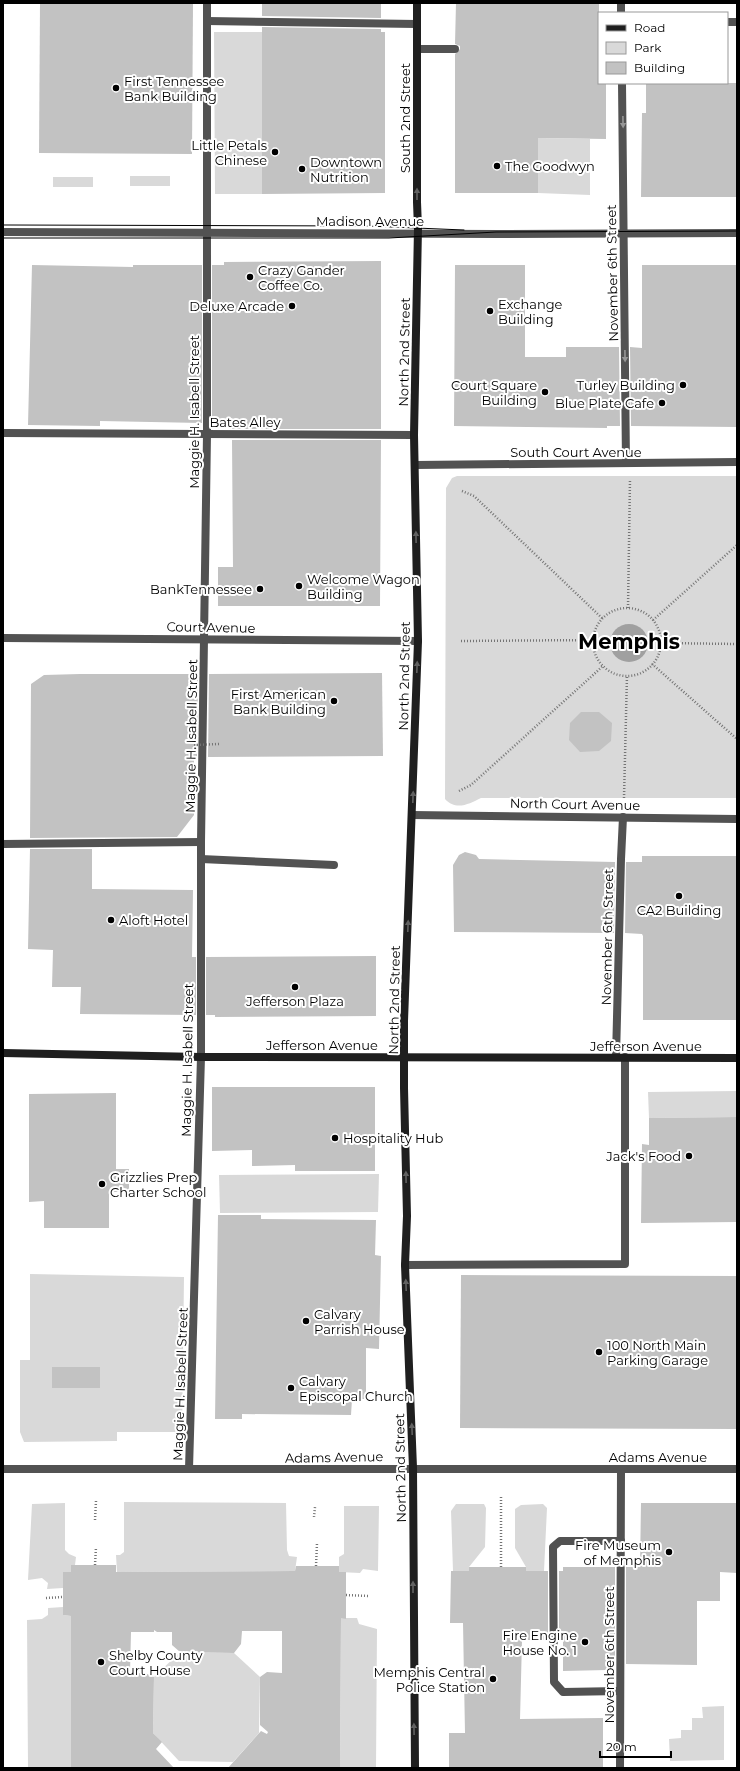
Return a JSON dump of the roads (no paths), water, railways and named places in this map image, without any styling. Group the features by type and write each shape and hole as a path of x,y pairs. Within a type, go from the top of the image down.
{"main road":[{"name":"South 2nd Street","path":"417,3 418,233"},
{"name":"North 2nd Street","path":"414,1768 413,1468 406,1265 404,1021 418,641 414,435 418,233"},
{"name":"Jefferson Avenue","path":"3,1053 200,1057 737,1058"}],"street":[{"name":"Maggie H. Isabell Street","path":"189,1469 200,1057 200,859 206,434 207,3"},
{"path":"207,21 417,24"},
{"path":"417,49 455,49"},
{"name":"November 6th Street","path":"622,84 626,463"},
{"name":"Madison Avenue","path":"3,232 737,232"},
{"name":"Bates Alley","path":"3,433 414,435"},
{"name":"South Court Avenue","path":"415,465 737,462"},
{"name":"Court Avenue","path":"3,638 418,641"},
{"name":"North Court Avenue","path":"412,815 737,819"},
{"name":"November 6th Street","path":"616,1058 620,859 623,817"},
{"path":"3,844 201,842"},
{"path":"200,859 334,864"},
{"path":"406,1265 625,1264 625,1058"},
{"name":"Adams Avenue","path":"3,1469 737,1469"},
{"name":"November 6th Street","path":"620,1768 621,1469"},
{"path":"620,1691 563,1692 554,1682 553,1547 560,1541 621,1541"}],"tram line":[{"path":"3,225 368,226 464,230"},
{"path":"3,238 389,238 496,232 737,231"}],"place":[{"name":"First Tennessee Bank Building","path":"116,88"},
{"name":"Little Petals Chinese","path":"275,152"},
{"name":"The Goodwyn","path":"497,166"},
{"name":"Downtown Nutrition","path":"302,169"},
{"name":"Crazy Gander Coffee Co.","path":"250,277"},
{"name":"Deluxe Arcade","path":"292,306"},
{"name":"Exchange Building","path":"490,311"},
{"name":"Turley Building","path":"683,385"},
{"name":"Court Square Building","path":"545,392"},
{"name":"Blue Plate Cafe","path":"662,403"},
{"name":"Welcome Wagon Building","path":"299,586"},
{"name":"BankTennessee","path":"260,589"},
{"name":"First American Bank Building","path":"334,701"},
{"name":"CA2 Building","path":"679,896"},
{"name":"Aloft Hotel","path":"111,920"},
{"name":"Jefferson Plaza","path":"295,987"},
{"name":"Hospitality Hub","path":"335,1138"},
{"name":"Jack's Food","path":"689,1156"},
{"name":"Grizzlies Prep Charter School","path":"102,1184"},
{"name":"Calvary Parrish House","path":"306,1321"},
{"name":"100 North Main Parking Garage","path":"599,1352"},
{"name":"Calvary Episcopal Church","path":"291,1388"},
{"name":"Fire Museum of Memphis","path":"669,1552"},
{"name":"Fire Engine House No. 1","path":"585,1642"},
{"name":"Shelby County Court House","path":"101,1662"},
{"name":"Memphis Central Police Station","path":"493,1679"}],"district":[{"name":"Memphis","path":"629,641"}]}
